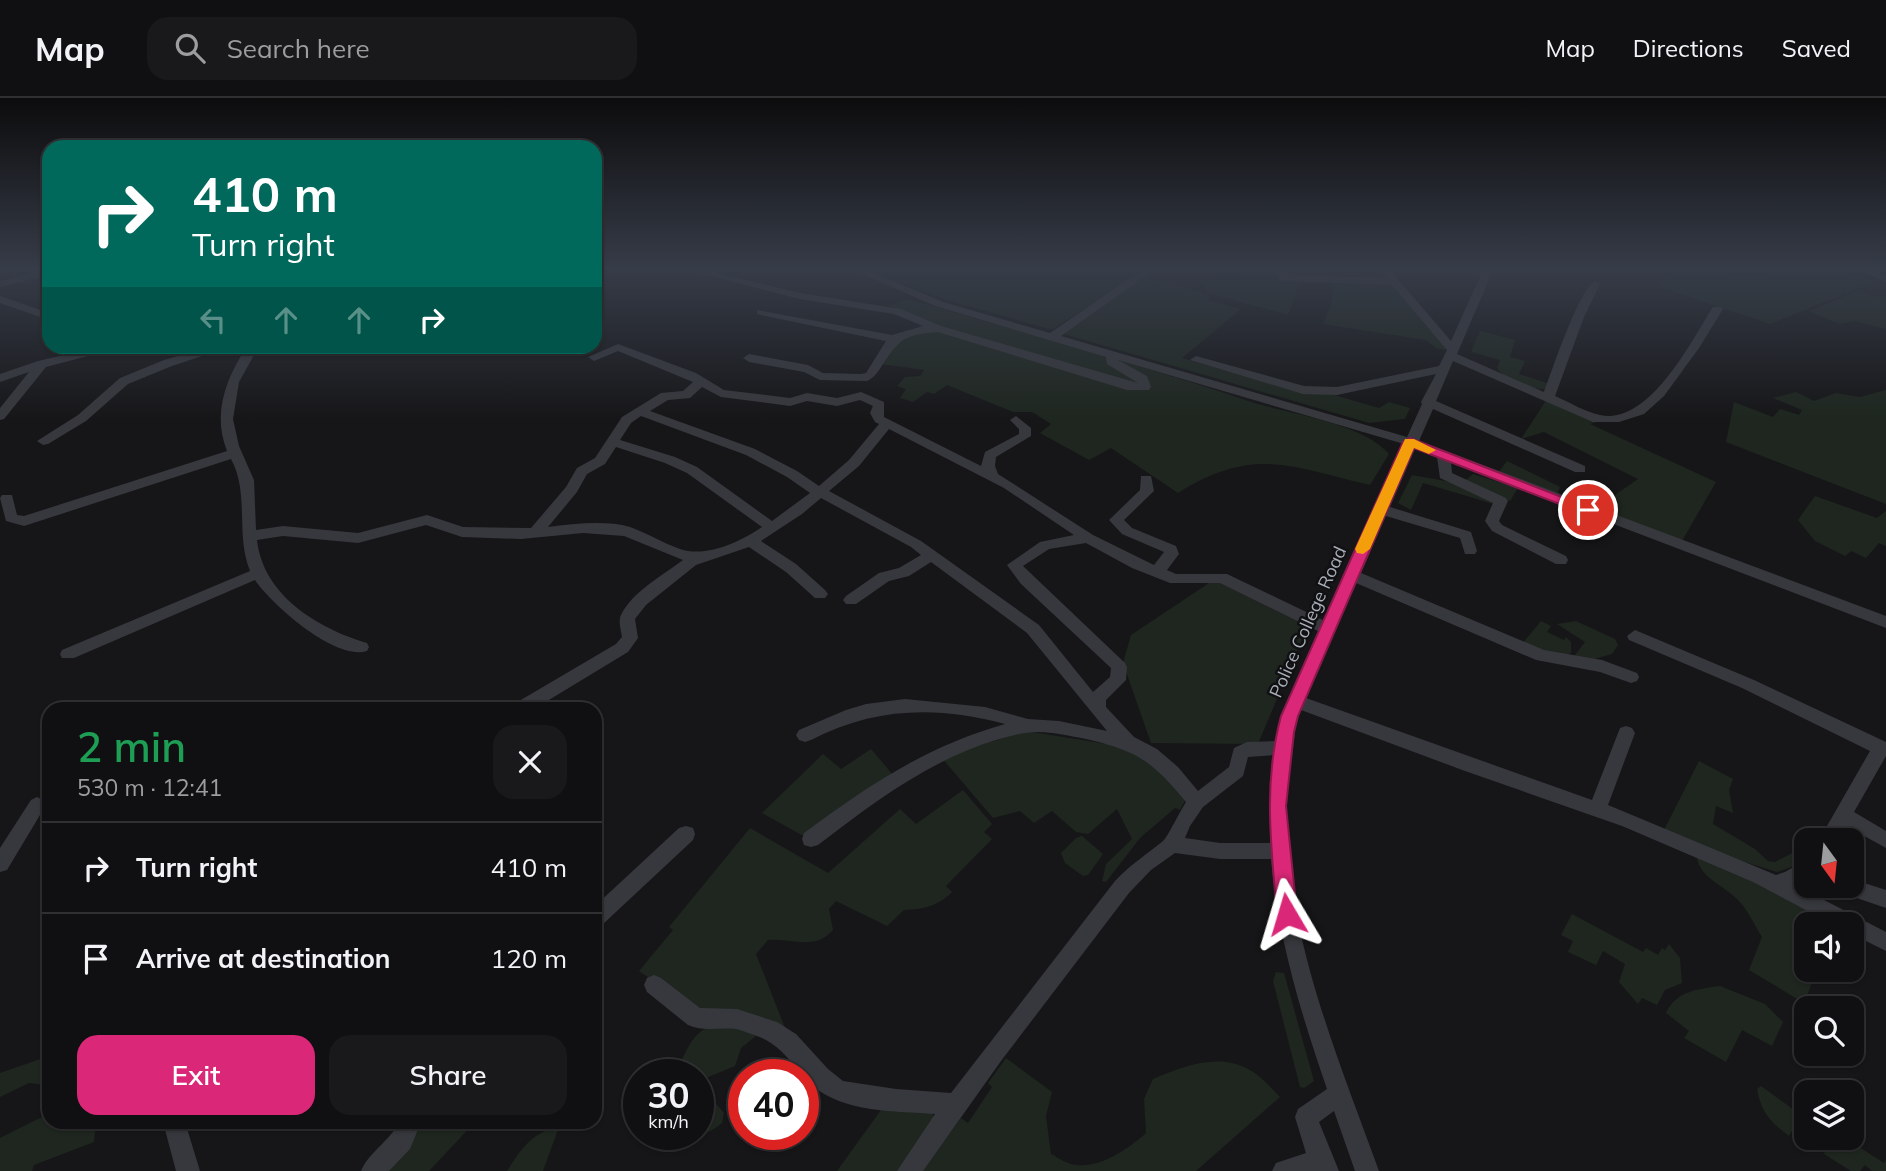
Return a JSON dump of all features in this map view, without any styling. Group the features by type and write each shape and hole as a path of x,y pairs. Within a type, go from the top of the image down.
{"street":[{"path":"800,320 893,339 915,330 939,329"},
{"path":"917,320 1131,387 1145,387 1143,380 1114,364 1112,354"},
{"path":"994,320 1410,442 1886,622"},
{"path":"1052,337 1077,320"},
{"path":"1422,320 1447,358 1605,420 1643,410 1693,347 1710,320"},
{"name":"Police College Road","path":"1367,1171 1316,1024 1287,914 1279,851 1277,806 1281,748 1296,701 1465,320"},
{"path":"1548,397 1577,320"},
{"path":"749,358 808,369 820,376 863,378 870,374 893,339"},
{"path":"602,354 618,347 692,376 699,383 721,393 790,402 803,397 834,402 856,396 870,398 880,405 876,413 879,419 1042,505 1088,538 1157,572 1184,580 1222,578 1328,629"},
{"path":"0,378 42,364 86,354"},
{"path":"43,441 82,418 124,381 200,354"},
{"path":"248,354 226,399 225,419 235,453 247,476 253,562 267,588 295,614 334,636 340,643 361,648"},
{"path":"594,357 601,354"},
{"path":"1196,360 1303,390 1337,391 1447,358"},
{"path":"0,416 42,364"},
{"path":"803,397 802,392 820,376"},
{"path":"536,532 572,489 582,471 600,461 626,420 665,396 686,395 699,383"},
{"path":"1427,402 1580,469"},
{"path":"639,411 732,446 796,475 932,555 1033,629 1085,695 1096,702 1111,726 1128,742"},
{"path":"992,477 988,466 990,455 1025,436 1025,428 1016,420"},
{"path":"532,702 622,648 630,638 627,618 640,601 672,574 698,558 751,541 772,527 821,492 866,450 887,424"},
{"path":"611,441 686,467 702,476 750,517 772,527"},
{"path":"7,498 11,518 24,521 235,453"},
{"path":"1444,455 1445,475 1501,501 1492,522 1497,528 1561,560"},
{"path":"1146,479 1147,491 1116,520 1127,531 1171,549 1172,554 1157,572"},
{"path":"1380,509 1466,535 1469,551"},
{"path":"250,536 283,531 358,538 427,520 462,532 536,532 583,528 626,531 678,554 698,558"},
{"path":"1088,538 1045,545 1014,565 1026,580 1119,667 1118,680 1096,702"},
{"path":"751,541 791,568 820,594"},
{"path":"851,600 884,577 904,572 932,555"},
{"path":"68,654 258,573"},
{"path":"1351,575 1542,656 1602,666 1631,677"},
{"path":"1635,636 1748,684 1883,748 1836,828"},
{"path":"1296,701 1471,766 1598,808 1776,883 1886,942"},
{"path":"805,735 830,721 889,705 916,704 1005,715 1027,726"},
{"path":"811,839 903,771 952,748 1027,726 1048,725 1128,742 1151,754 1172,772 1197,802"},
{"path":"1598,808 1626,733"},
{"path":"909,1171 1002,1038 1088,932 1131,873 1173,845 1182,822 1197,802 1237,771 1240,753 1247,749 1281,748"},
{"path":"0,864 37,804"},
{"path":"1844,816 1886,840"},
{"path":"602,912 686,834"},
{"path":"1173,845 1220,850 1279,851"},
{"path":"1776,883 1794,877"},
{"path":"1864,892 1886,899"},
{"path":"654,985 696,1018 737,1019 769,1030 788,1042 820,1077 838,1091 896,1100 955,1104"},
{"path":"1284,1171 1324,1166 1306,1117 1340,1093"},
{"path":"176,1129 188,1171"},
{"path":"373,1171 408,1129"}],"shaded area":[{"path":"922,320 980,320 1251,402 1344,427 1377,443 1389,454 1370,485 1272,464 1229,469 1178,493 1111,448 1089,460 1040,433 1051,424 1032,412 1013,412 947,385 934,394 927,392 913,402 900,398 906,389 897,386 905,377 920,376 924,370 881,364 905,339 937,326"},
{"path":"1017,320 1067,320 1052,330"},
{"path":"1083,320 1228,320 1182,358 1295,391 1334,395 1379,408 1389,402 1410,408 1405,419 1369,423 1064,334"},
{"path":"1325,320 1425,320 1446,347 1445,350 1436,348 1426,340 1323,324"},
{"path":"1758,320 1780,320 1770,324"},
{"path":"1830,320 1886,320 1886,329 1854,321 1839,324"},
{"path":"1480,331 1515,340 1510,357 1525,361 1519,374 1550,384 1547,389 1520,384 1497,368 1500,360 1471,352"},
{"path":"1886,390 1886,504 1726,442 1734,402 1773,417 1780,409 1799,415 1802,410 1773,398 1796,392 1814,401 1836,393 1860,397"},
{"path":"1547,399 1600,421 1590,424 1716,482 1682,541 1595,509 1638,479 1544,432 1521,439"},
{"path":"1507,461 1560,487 1557,495 1498,473"},
{"path":"1473,474 1518,488 1510,501 1465,481"},
{"path":"1412,475 1457,483 1497,505 1423,483 1411,510 1398,503"},
{"path":"1815,496 1877,518 1886,511 1886,546 1879,543 1866,558 1851,551 1845,556 1815,541 1798,520"},
{"path":"1212,581 1224,582 1308,625 1258,744 1151,743 1123,663 1131,635"},
{"path":"1541,621 1551,626 1547,632 1564,640 1566,637 1571,642 1571,653 1565,656 1521,645"},
{"path":"1576,621 1615,639 1618,645 1612,654 1587,661 1572,659 1585,642 1557,624"},
{"path":"1026,731 1132,748 1182,791 1185,801 1180,810 1175,808 1140,838 1106,882 1102,881 1106,864 1132,839 1117,809 1088,834 1076,832 1052,811 1034,823 1020,811 993,818 941,757"},
{"path":"871,749 893,775 807,838 762,813 823,754 841,769"},
{"path":"1699,761 1733,779 1729,790 1733,813 1716,806 1713,824 1755,849 1768,861 1775,862 1794,852 1794,866 1777,872 1713,852 1664,830"},
{"path":"963,790 992,824 984,832 992,839 946,886 952,892 941,901 930,906 904,910 887,926 836,901 829,909 833,930 826,936 811,942 768,940 756,954 787,1033 702,1014 639,971 673,930 669,927 750,828 828,873 900,809 916,824"},
{"path":"1082,836 1103,854 1088,875 1083,876 1065,863 1061,853 1076,838"},
{"path":"1696,852 1812,912 1794,912 1794,982 1812,982 1807,996 1794,997 1749,970 1762,937 1742,904 1712,880 1697,861"},
{"path":"1572,914 1643,952 1646,948 1658,955 1662,948 1665,950 1669,944 1680,958 1682,983 1665,990 1657,1005 1642,998 1638,1004 1619,982 1625,964 1603,951 1596,965 1568,952 1573,941 1561,935"},
{"path":"1276,972 1284,973 1314,1081 1304,1088 1300,1087 1273,981"},
{"path":"1720,986 1765,1004 1783,1022 1772,1046 1742,1030 1726,1062 1684,1038 1689,1031 1666,1013 1670,1006 1688,992"},
{"path":"728,1022 757,1035 741,1048 737,1059 728,1059 728,1069 714,1075 714,1059 682,1059 698,1034"},
{"path":"42,1058 42,1085 29,1083 0,1097 0,1073"},
{"path":"1006,1058 1052,1092 1046,1116 1051,1154 1071,1164 1091,1164 1112,1157 1146,1133 1144,1099 1153,1079 1189,1066 1214,1062 1238,1065 1258,1075 1280,1097 1196,1171 922,1171 961,1118 968,1123 992,1087 988,1083"},
{"path":"1761,1086 1794,1110 1794,1127 1789,1136 1764,1110 1757,1089"},
{"path":"714,1101 724,1113 722,1123 715,1128"},
{"path":"881,1110 933,1113 934,1120 900,1171 837,1171"},
{"path":"42,1117 42,1129 95,1129 94,1142 34,1165 32,1171 0,1171 0,1138"},
{"path":"418,1129 468,1129 429,1171 377,1171"},
{"path":"558,1129 543,1171 507,1171 522,1149 542,1133"},
{"path":"1825,1150 1864,1150 1884,1163 1886,1160 1886,1171 1872,1171 1865,1165 1860,1171 1851,1171 1824,1154"}],"slow traffic":[{"path":"1363,549 1410,442 1429,450"}],"route":[{"path":"1287,914 1279,851 1277,806 1281,748 1285,732 1410,442 1588,510"}]}
